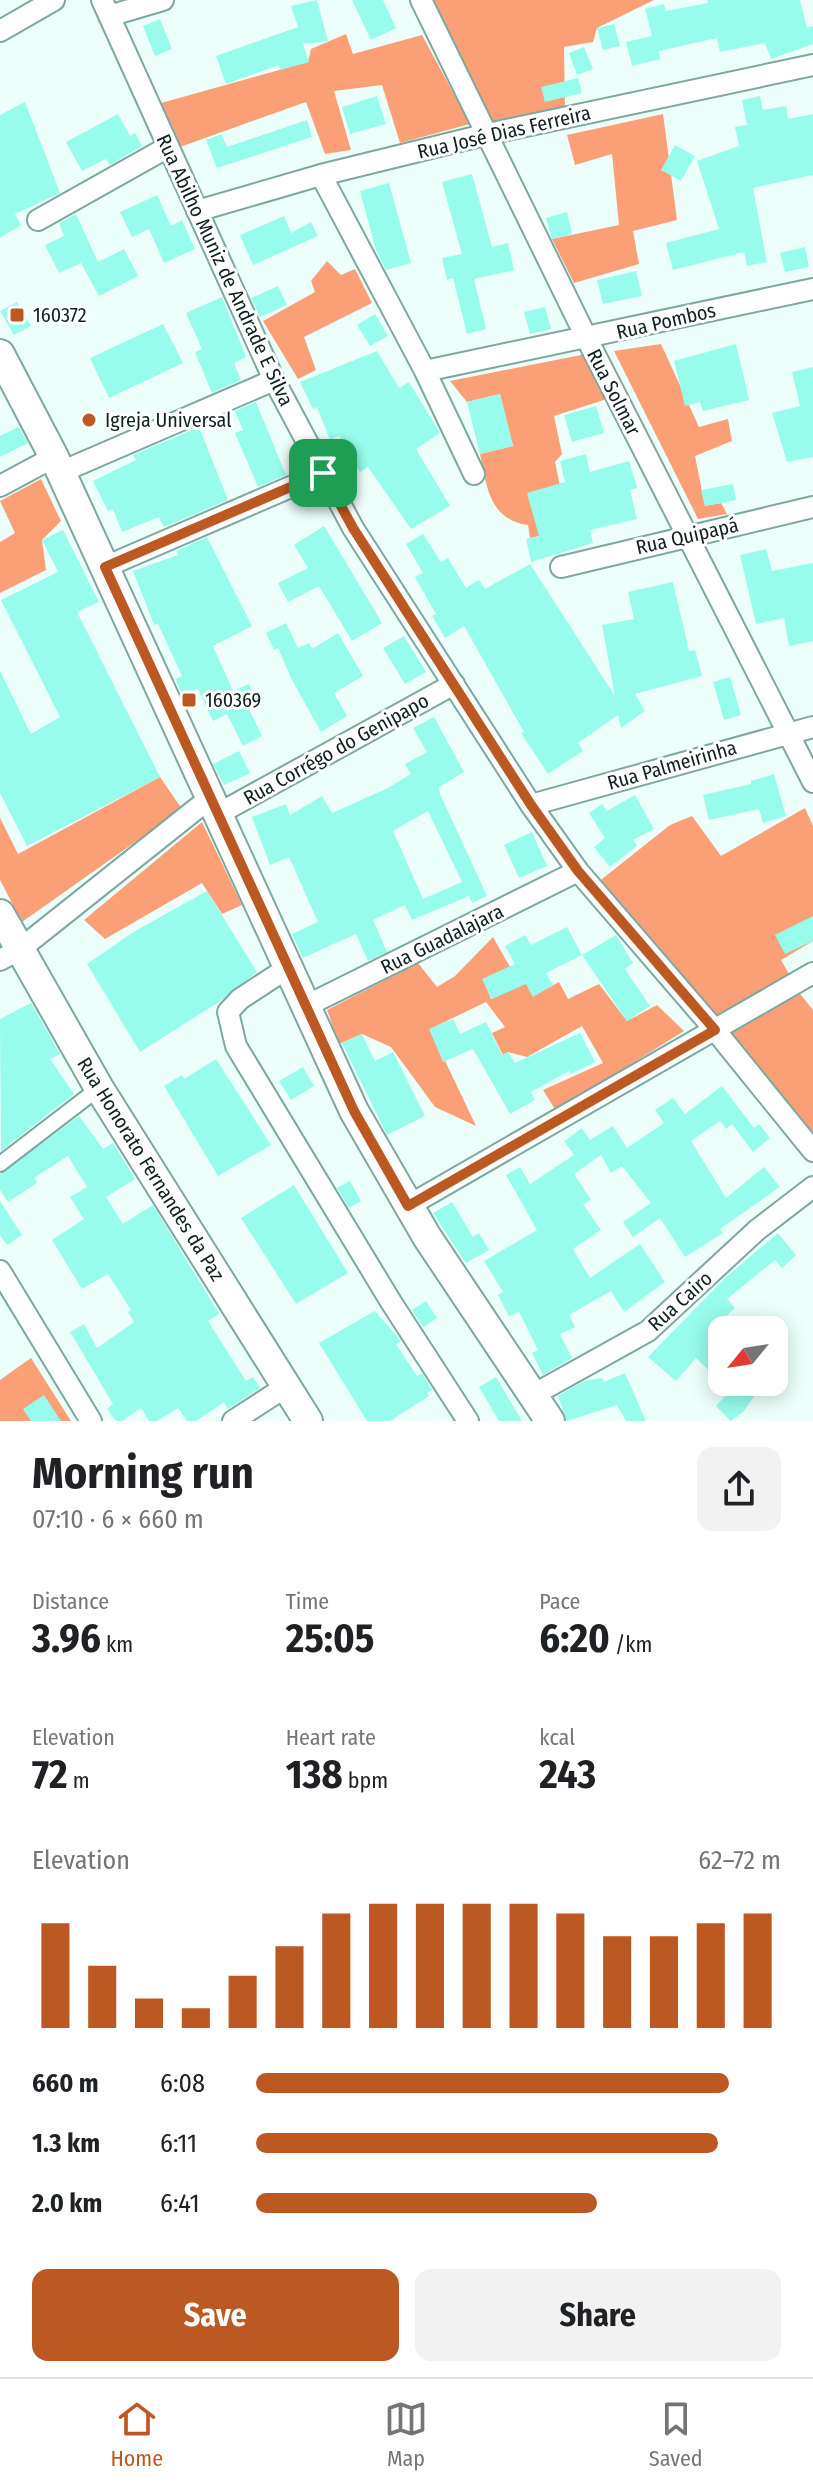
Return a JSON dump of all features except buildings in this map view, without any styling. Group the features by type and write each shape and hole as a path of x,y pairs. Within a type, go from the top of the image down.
{"main road":[{"path":"0,354 58,465 354,1111 408,1206 550,1421"},
{"name":"Rua Honorato Fernandes da Paz","path":"0,914 10,955 99,1088 308,1421"}],"street":[{"path":"0,31 54,0"},
{"path":"106,8 163,0"},
{"name":"Rua Solmar","path":"421,0 587,339 813,782"},
{"name":"Rua Abilho Muniz de Andrade E Silva","path":"106,8 274,380 353,528 531,805 578,871 715,1030 813,1151"},
{"name":"Rua José Dias Ferreira","path":"197,211 321,175 488,134 813,65"},
{"path":"38,220 168,147"},
{"path":"321,175 425,371 474,474"},
{"name":"Rua Pombos","path":"425,371 813,289"},
{"path":"0,486 274,380"},
{"path":"105,567 323,473"},
{"name":"Rua Quipapá","path":"561,567 813,507"},
{"name":"Rua Corrégo do Genipapo","path":"10,955 214,806 454,684"},
{"name":"Rua Palmeirinha","path":"531,805 813,727"},
{"name":"Rua Guadalajara","path":"306,1006 578,871"},
{"path":"289,967 240,999 228,1012 236,1046 382,1288 468,1421"},
{"path":"408,1206 813,973"},
{"path":"0,1164 99,1088"},
{"name":"Rua Cairo","path":"533,1395 648,1331 757,1230 813,1187"},
{"path":"0,1271 91,1421"},
{"path":"233,1421 287,1386"}],"shaded area":[{"path":"432,0 654,0 597,28 593,42 564,47 565,108 492,122"},
{"path":"346,34 353,54 422,35 470,124 400,143 382,85 334,91 351,150 325,154 306,102 180,147 161,103 308,62 311,49"},
{"path":"663,114 677,220 633,231 639,264 574,283 552,239 619,225 612,154 575,165 567,135"},
{"path":"327,261 341,275 355,269 372,303 304,337 316,370 298,379 263,321 315,292 311,281"},
{"path":"661,344 699,427 728,419 732,441 695,456 705,506 721,503 727,514 698,519 614,351"},
{"path":"586,354 607,399 554,416 562,454 555,462 569,530 530,538 528,525 515,522 498,509 485,479 480,454 513,446 500,394 467,402 450,381"},
{"path":"41,479 61,521 42,540 46,570 0,593 0,542 15,533 0,501"},
{"path":"160,777 182,809 22,922 0,880 0,818 18,854"},
{"path":"805,808 813,826 813,941 781,960 792,979 716,1021 597,883 670,825 692,816 721,856"},
{"path":"202,822 242,905 222,914 202,883 105,939 84,920"},
{"path":"493,937 510,967 483,979 491,999 525,982 533,996 559,982 568,999 599,984 627,1021 657,1005 684,1031 556,1111 543,1090 603,1063 582,1026 527,1057 508,1052 503,1055 492,1033 505,1027 486,1002 430,1029 476,1126 435,1107 391,1047 362,1034 339,1044 327,1010 418,963 437,987 455,976"},
{"path":"797,990 813,1010 813,1137 727,1031"},
{"path":"31,1358 71,1421 0,1421 0,1380"}],"place":[{"name":"160372","path":"17,315"},
{"name":"Igreja Universal","path":"89,420"},
{"name":"160369","path":"189,700"}],"route":[{"path":"323,473 353,528 531,805 578,871 715,1030 408,1206 354,1111 105,567 323,473"}]}
